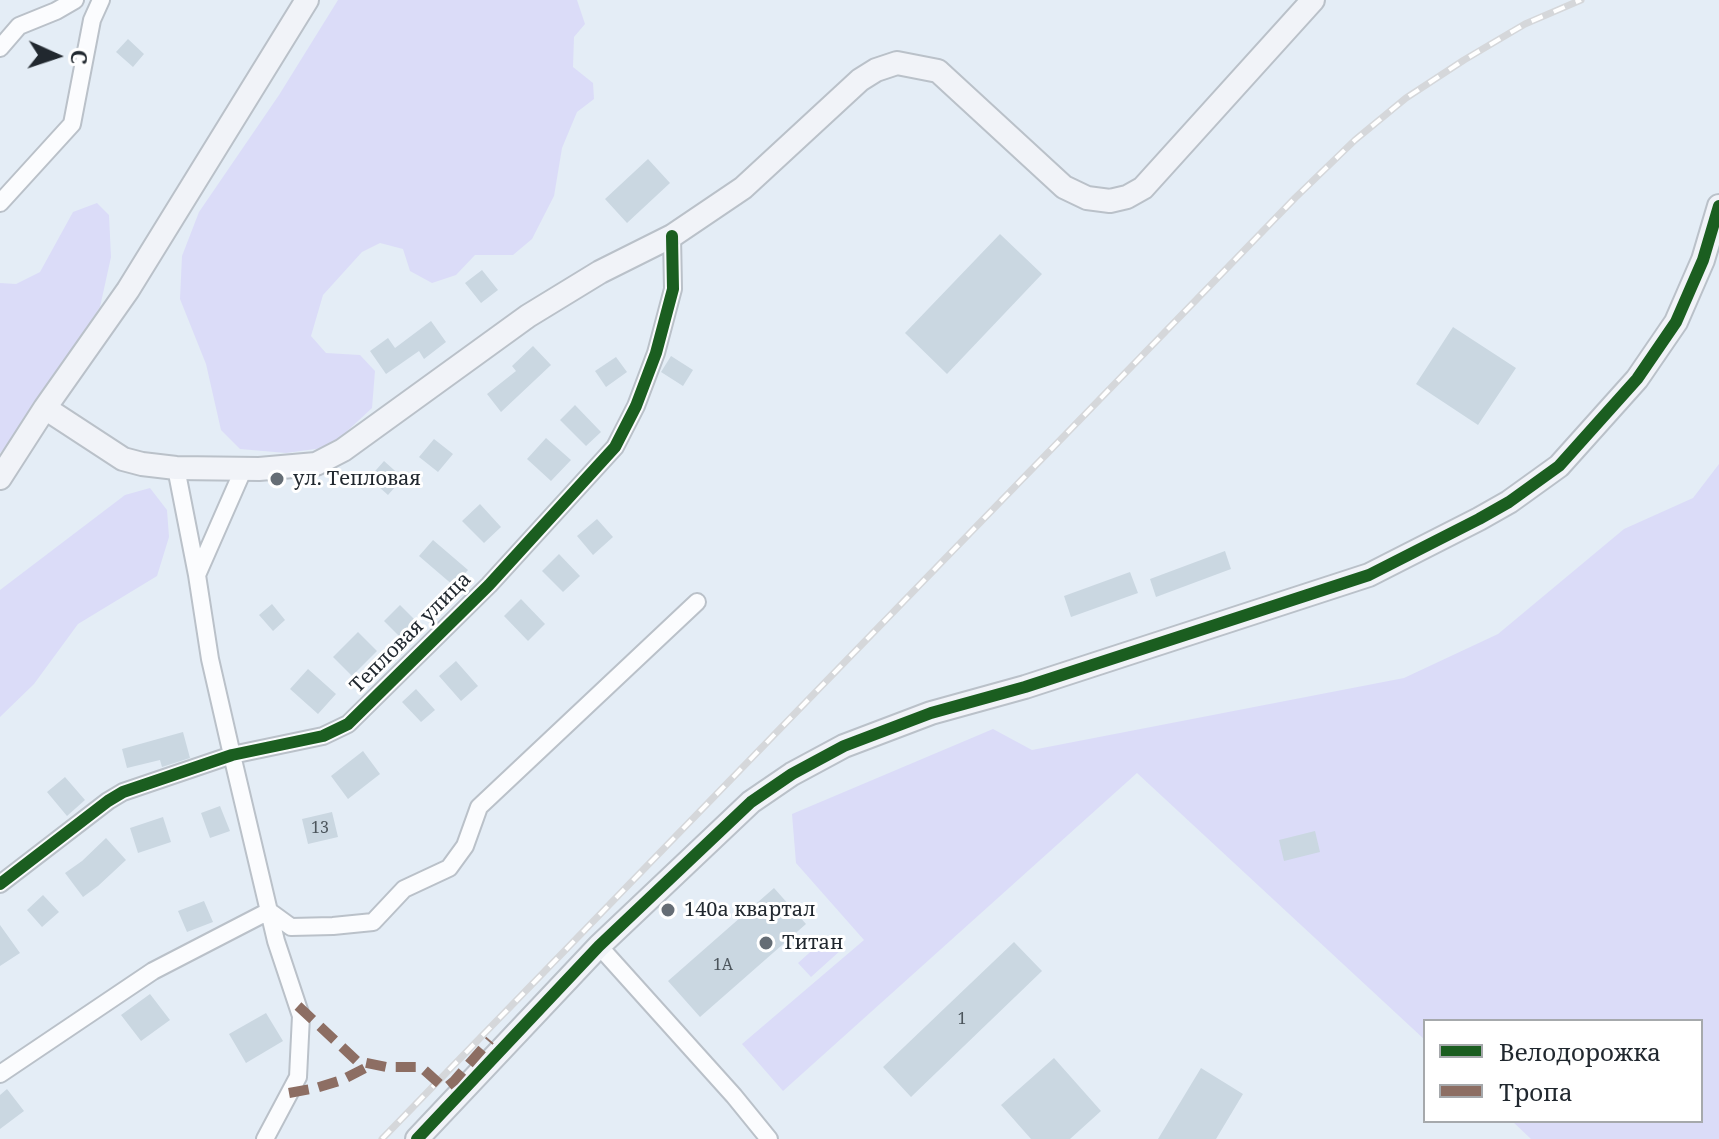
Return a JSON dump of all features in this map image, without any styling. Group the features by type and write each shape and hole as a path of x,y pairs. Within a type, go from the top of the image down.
{"street":[{"path":"0,48 19,26 77,0 92,20"},
{"path":"0,203 72,124 92,20 101,0"},
{"path":"0,478 128,290 307,0"},
{"path":"45,408 123,459 142,464 176,468 316,464 343,450 528,316 600,272 672,236 743,188 860,80 876,70 897,63 938,71 1064,187 1087,198 1110,201 1127,197 1143,188 1313,0"},
{"path":"417,1139 599,946 751,802 792,774 844,746 931,713 1025,687 1369,575 1509,502 1559,466 1637,379 1676,322 1703,260 1719,206"},
{"name":"Тепловая улица","path":"0,884 123,792 232,755 323,736 348,724 489,585 615,447 636,406 656,353 673,289 672,236"},
{"path":"176,468 210,659 276,941 301,1016 298,1077 265,1139"},
{"path":"197,575 244,468"},
{"path":"269,911 291,927 373,922 404,889 449,868 465,846 479,807 697,602"},
{"path":"0,1074 153,971 269,911"},
{"path":"599,946 769,1139"}],"shaded area":[{"path":"338,0 577,0 585,24 574,37 573,67 593,83 594,99 577,112 562,148 554,196 532,239 513,255 475,255 456,275 432,283 410,271 403,249 380,243 362,252 323,295 311,336 326,353 360,355 375,371 372,408 330,447 286,453 240,449 221,430 206,364 180,299 182,256 199,212 279,95"},
{"path":"97,203 109,215 111,257 100,307 0,453 0,283 16,284 40,272 73,212"},
{"path":"1719,464 1719,1139 1531,1139 1514,1123 1703,1123 1703,1019 1423,1019 1423,1038 1137,773 783,1091 742,1044 864,940 796,863 792,814 993,729 1032,750 1404,678 1498,634 1624,529 1693,498"},
{"path":"150,488 167,510 169,537 157,576 78,624 34,684 0,717 0,590 125,495"},
{"path":"828,936 841,950 811,977 798,963"}],"building":[{"path":"128,39 144,54 133,67 116,52"},
{"path":"648,159 670,183 627,223 605,199"},
{"path":"1000,234 1042,274 947,374 905,333"},
{"path":"482,270 498,290 481,303 465,283"},
{"path":"431,321 446,342 424,359 419,351 386,374 370,351 388,338 395,348"},
{"path":"1453,327 1516,368 1478,425 1416,384"},
{"path":"533,346 551,365 501,412 487,394 516,371 512,366"},
{"path":"671,356 693,370 683,386 661,372"},
{"path":"616,357 627,372 606,387 595,371"},
{"path":"575,405 601,432 586,446 560,420"},
{"path":"546,438 571,460 551,481 527,459"},
{"path":"434,439 453,454 438,472 419,457"},
{"path":"384,461 403,478 388,495 369,478"},
{"path":"480,504 501,527 484,543 462,521"},
{"path":"597,519 613,537 593,555 577,536"},
{"path":"433,540 468,570 454,586 419,556"},
{"path":"1225,551 1231,569 1156,597 1150,579"},
{"path":"559,554 580,576 563,592 542,571"},
{"path":"1130,572 1138,593 1071,617 1064,596"},
{"path":"521,599 545,624 528,641 504,616"},
{"path":"272,604 285,620 273,631 259,615"},
{"path":"400,605 420,625 404,641 384,621"},
{"path":"358,632 377,651 352,676 333,657"},
{"path":"456,661 478,686 461,701 439,676"},
{"path":"308,669 336,694 318,714 290,689"},
{"path":"416,689 435,710 421,722 402,702"},
{"path":"183,732 190,758 162,767 160,760 127,768 122,749"},
{"path":"363,751 380,774 348,799 331,776"},
{"path":"65,777 85,800 67,816 47,792"},
{"path":"220,806 230,831 210,838 201,813"},
{"path":"332,812 338,837 308,844 302,819"},
{"path":"163,817 171,842 138,853 130,828"},
{"path":"1315,831 1320,852 1284,861 1279,840"},
{"path":"106,838 126,860 83,897 65,873"},
{"path":"774,888 806,924 700,1017 668,981"},
{"path":"43,895 59,912 42,927 27,910"},
{"path":"204,901 213,922 187,932 178,911"},
{"path":"0,925 20,953 0,966"},
{"path":"1014,942 1042,971 911,1097 883,1067"},
{"path":"150,994 170,1020 141,1041 121,1015"},
{"path":"266,1013 283,1041 246,1063 229,1034"},
{"path":"1054,1058 1101,1111 1070,1139 1031,1139 1001,1105"},
{"path":"1201,1068 1243,1094 1216,1139 1158,1139"},
{"path":"7,1089 24,1111 0,1129 0,1095"}],"railway":[{"path":"382,1139 1295,198 1355,140 1406,98 1464,60 1525,24 1581,0"}],"marked path":[{"path":"298,1006 357,1061 386,1067 421,1067 442,1086 454,1081 490,1040"},
{"path":"289,1093 342,1080 373,1064"}],"cycle path":[{"path":"417,1139 599,946 751,802 792,774 844,746 931,713 1025,687 1369,575 1509,502 1559,466 1637,379 1676,322 1703,260 1719,206"},
{"path":"0,884 123,792 232,755 323,736 348,724 489,585 615,447 636,406 656,353 673,289 672,236"}],"place":[{"name":"ул. Тепловая","path":"277,479"},
{"name":"140а квартал","path":"668,910"},
{"name":"Титан","path":"766,943"}]}
